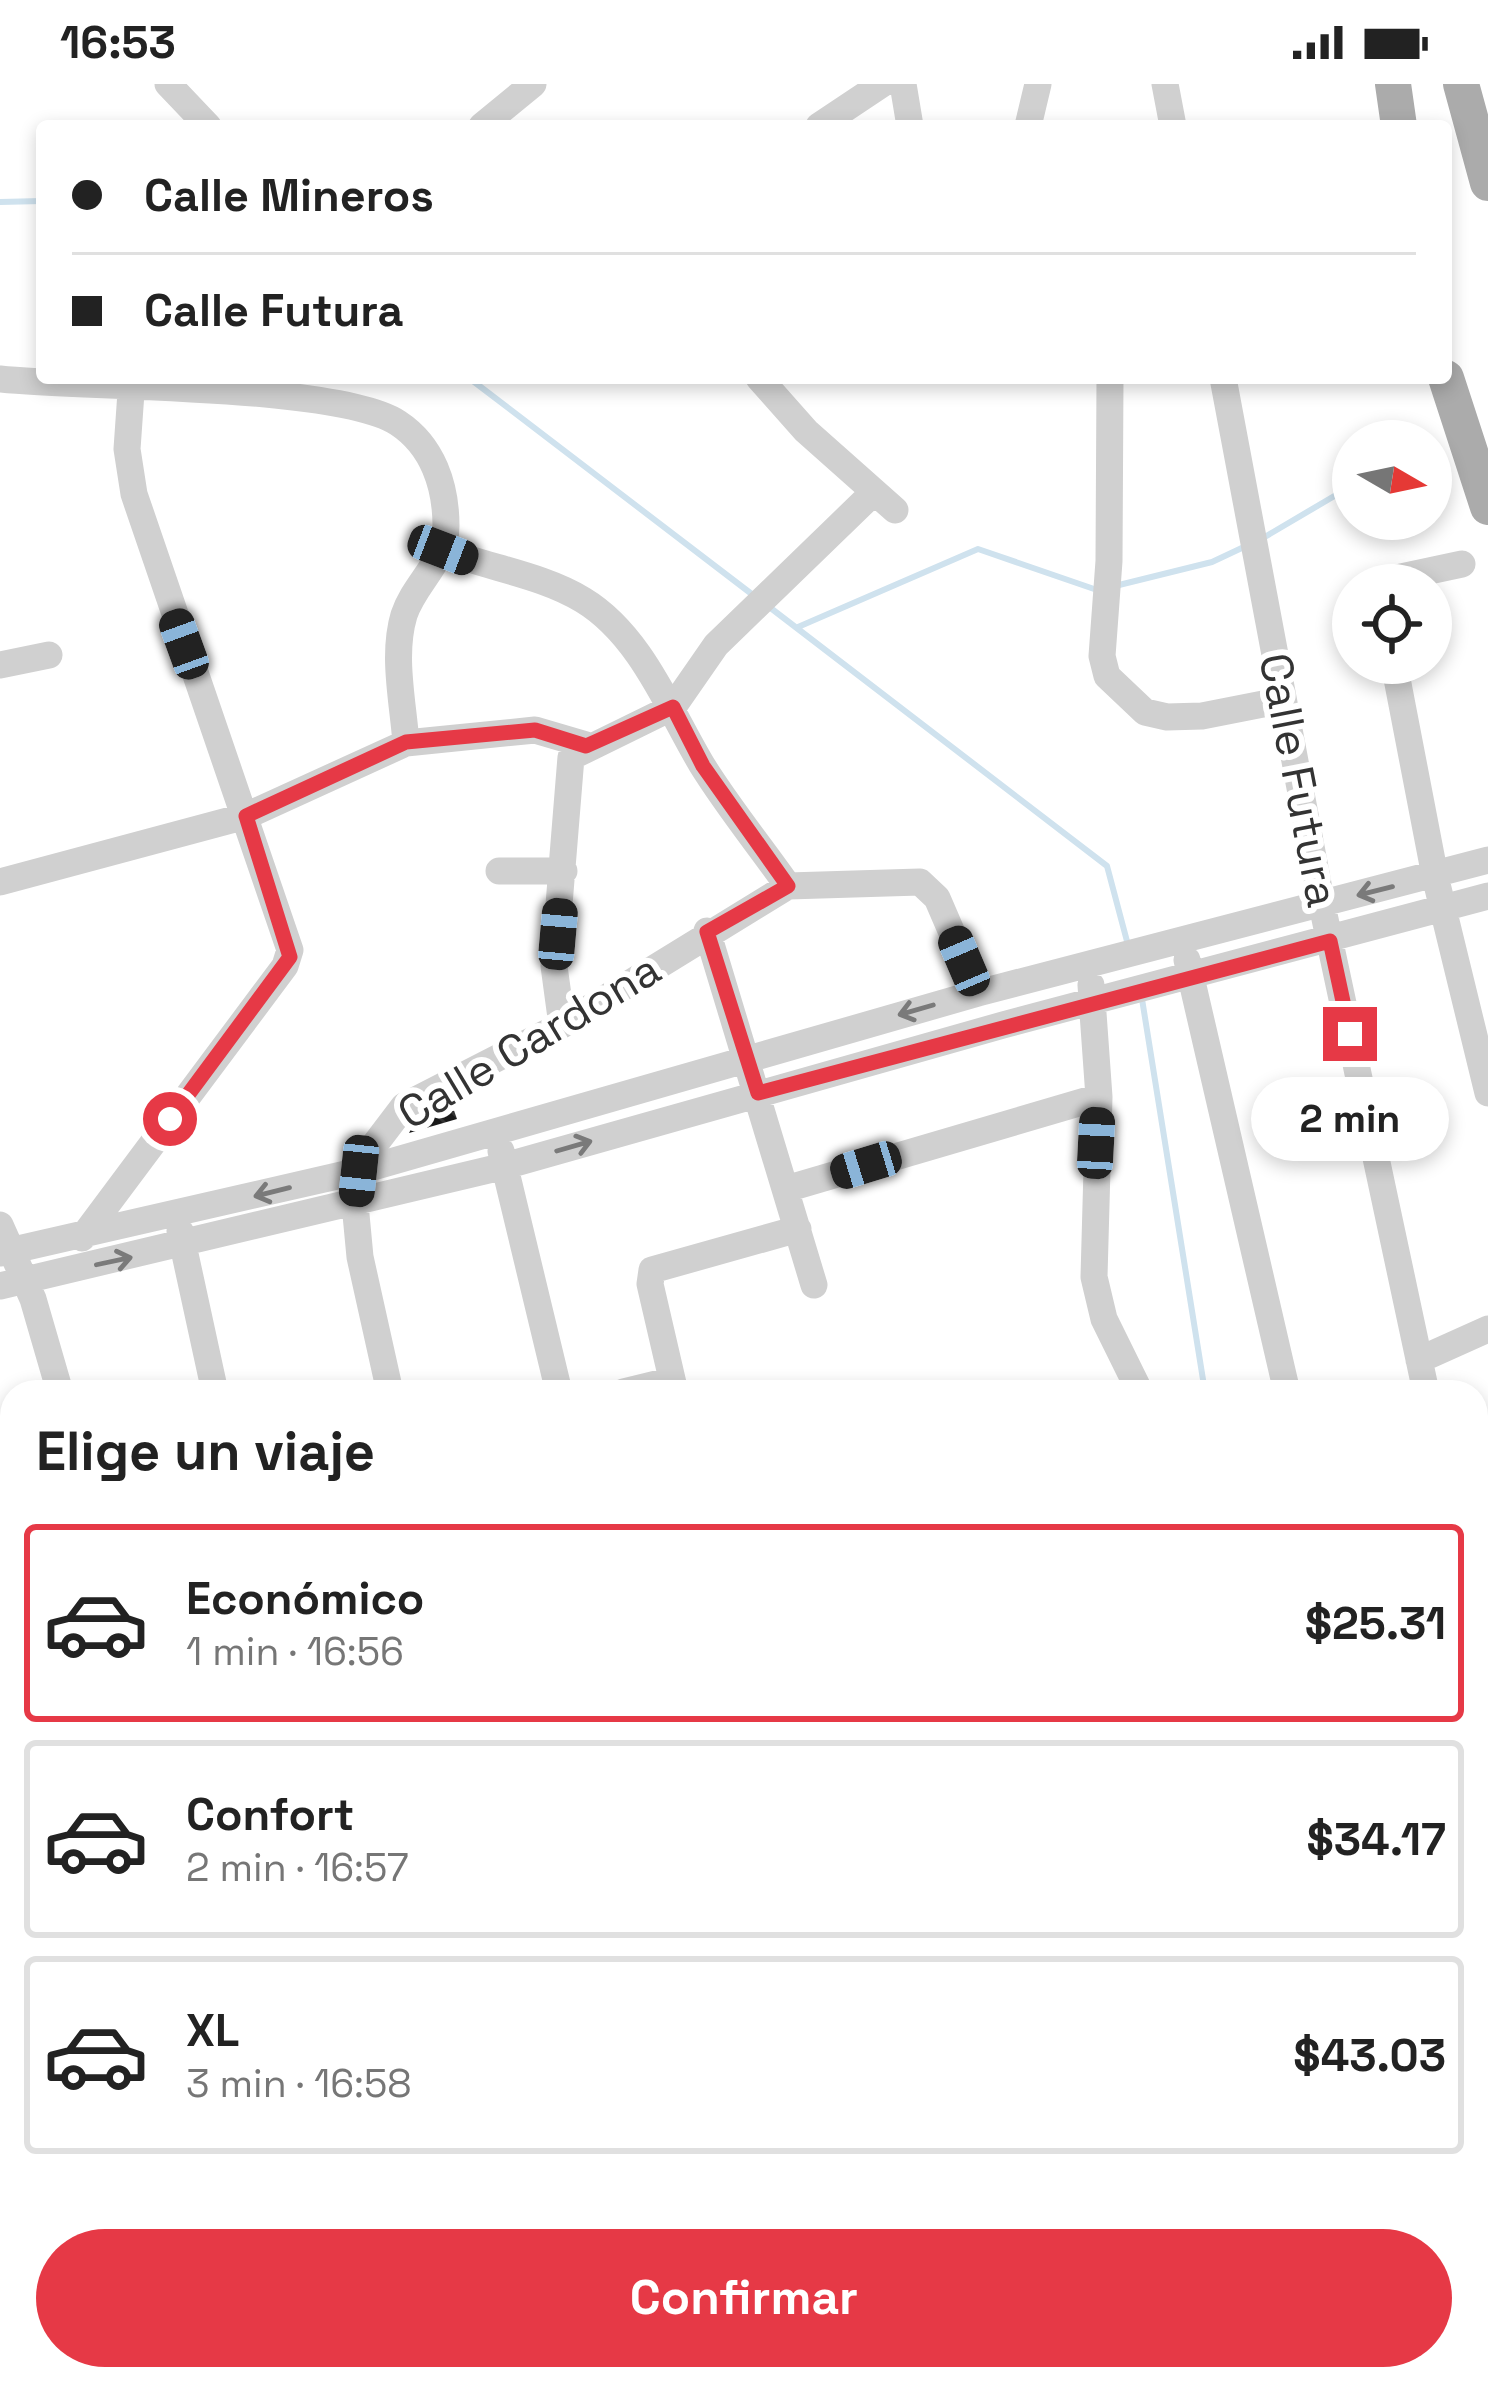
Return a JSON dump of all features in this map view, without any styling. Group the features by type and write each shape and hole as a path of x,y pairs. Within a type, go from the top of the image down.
{"main road":[{"path":"1393,84 1398,120"},
{"path":"1461,84 1488,183"},
{"path":"1448,384 1488,507"}],"street":[{"path":"489,120 533,84"},
{"path":"828,120 882,84"},
{"path":"903,84 909,120"},
{"path":"1029,120 1038,84"},
{"path":"1165,84 1172,120"},
{"path":"171,85 203,120"},
{"path":"0,379 36,380"},
{"path":"63,1273 84,1234 290,957 134,494 127,449 131,384"},
{"path":"163,384 258,387 395,420 416,437 441,482 443,550 405,612 399,659 406,742"},
{"path":"562,1025 554,988 571,757 673,707 716,646 885,501 806,430 764,384"},
{"path":"1110,384 1109,561 1102,656 1107,676 1145,712 1167,717 1202,716 1283,700"},
{"name":"Calle Futura","path":"1224,384 1322,905 1423,1380"},
{"path":"443,550 587,602 613,626 673,707 703,766 788,886"},
{"path":"1452,566 1462,564"},
{"path":"0,665 50,655"},
{"path":"1398,684 1435,876 1488,1093"},
{"path":"0,882 246,816 406,742 535,730 586,746"},
{"path":"55,1380 12,1283 4,1242 84,1234 359,1171 978,993 1488,860"},
{"path":"499,871 564,871"},
{"name":"Calle Cardona","path":"359,1171 404,1106 562,1025 788,886 920,882 937,898 978,993"},
{"path":"12,1283 505,1166 1093,1000 1488,896"},
{"path":"707,932 749,1058 814,1285"},
{"path":"1182,939 1284,1380"},
{"path":"1089,963 1099,1097 1094,1276 1104,1319 1134,1380"},
{"path":"786,1189 1099,1097"},
{"path":"496,1132 556,1380"},
{"path":"359,1171 360,1257 387,1380"},
{"path":"177,1215 212,1380"},
{"path":"673,1380 650,1284 658,1265 798,1229"},
{"path":"1419,1360 1488,1329"}],"building":[{"path":"451,1102 457,1119 409,1133 416,1120"}],"waterway":[{"path":"0,202 36,201"},
{"path":"477,384 753,595"},
{"path":"1263,538 1332,497"},
{"path":"1115,586 1212,562 1246,546"},
{"path":"798,627 978,549 1097,590"},
{"path":"768,606 1107,866 1128,945"},
{"path":"1142,999 1203,1380"}],"route":[{"path":"170,1119 290,957 246,816 406,742 535,730 566,735 586,746 673,707 703,766 788,886 707,932 758,1093 1093,1000 1330,941 1350,1034"}]}
